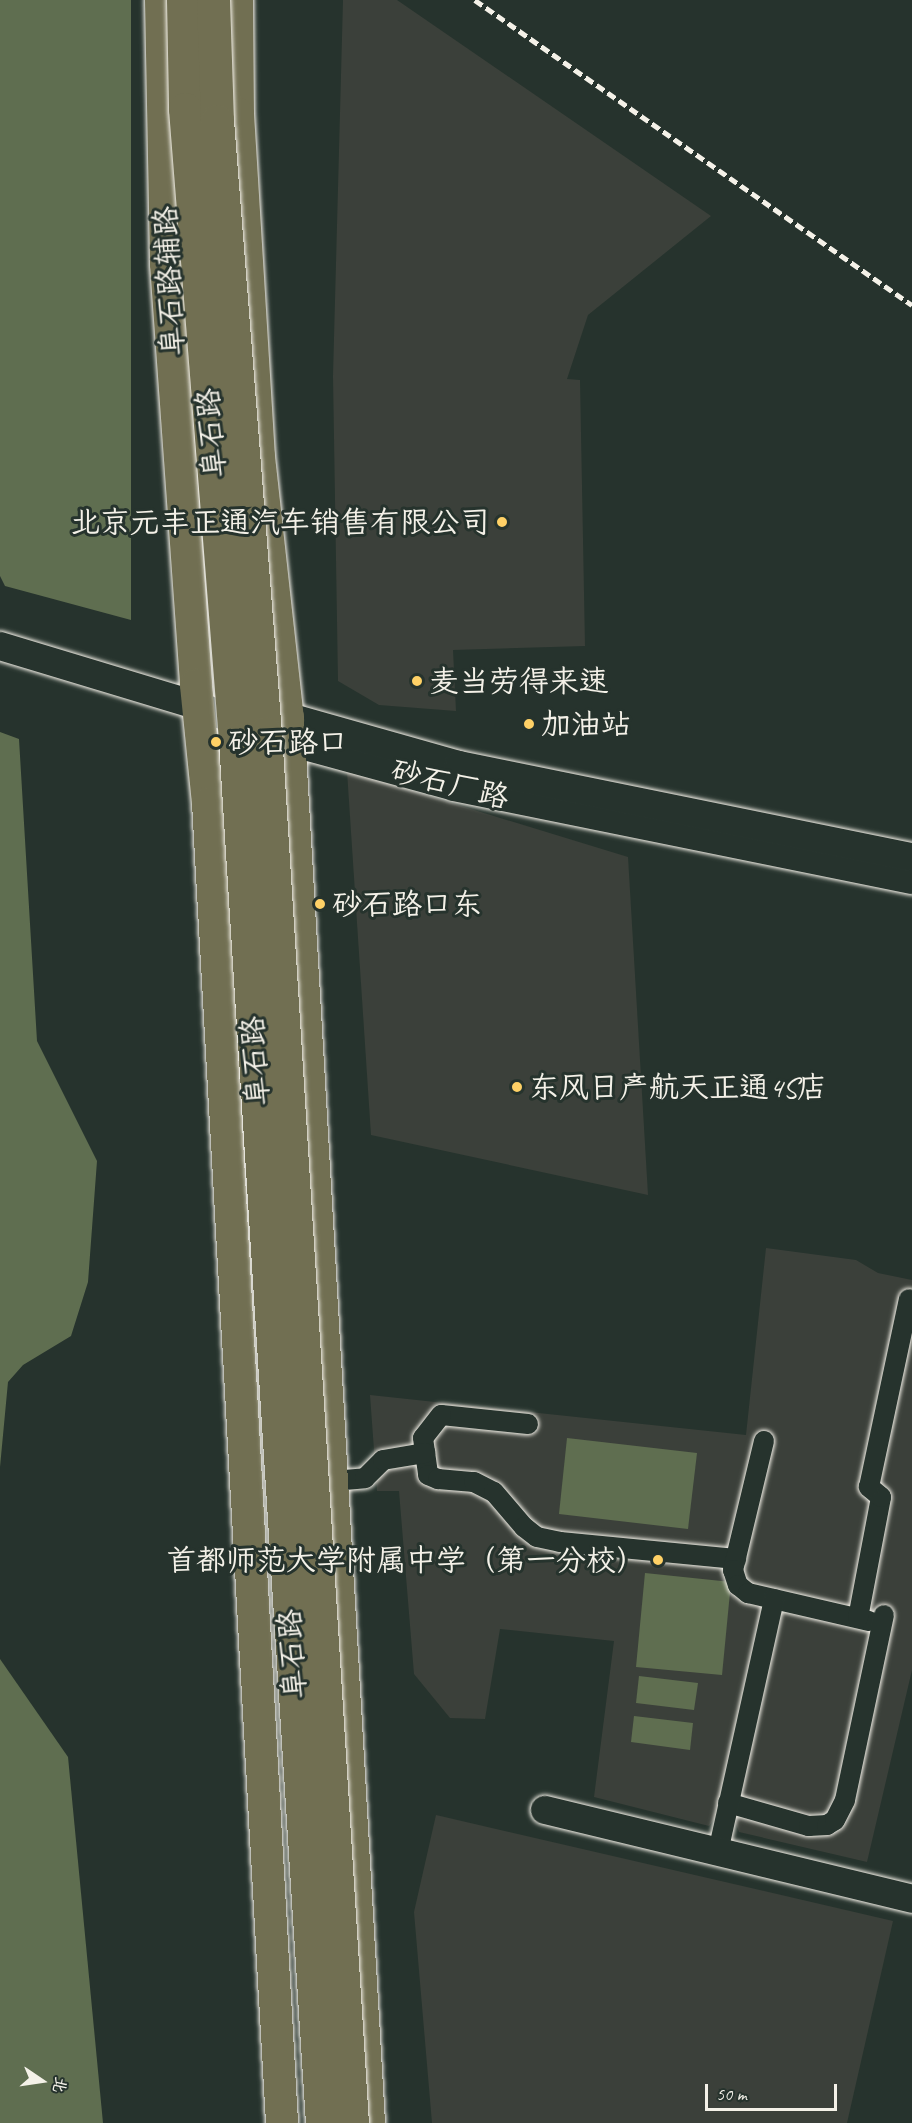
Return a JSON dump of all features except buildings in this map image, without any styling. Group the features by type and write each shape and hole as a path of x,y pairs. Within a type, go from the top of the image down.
{"highway":[{"name":"阜石路","path":"183,0 185,109 235,740 322,2123"},
{"name":"阜石路","path":"213,0 217,121 265,733 352,2123"}],"main road":[{"name":"阜石路辅路","path":"161,0 166,264 198,695"},
{"name":"阜石路","path":"237,0 238,114 259,458 289,730 369,2123"},
{"name":"阜石路","path":"198,695 208,803 282,2123"}],"street":[{"name":"砂石厂路","path":"0,626 198,695 289,730 465,790 912,880"},
{"name":"砂石厂路","path":"0,646 198,695"},
{"name":"砂石厂路","path":"289,730 912,857"},
{"path":"858,1618 881,1497 869,1487 909,1299"},
{"path":"528,1424 441,1415 423,1438 428,1475 438,1479 474,1482 494,1492 524,1527 537,1537 560,1542 735,1559"},
{"path":"728,1803 809,1826 827,1825 835,1820 845,1800 882,1619 858,1618 748,1593 738,1585 733,1570 764,1441"},
{"path":"333,1481 365,1478 383,1460 425,1453"},
{"path":"718,1852 774,1599"},
{"path":"545,1810 912,1899"}],"shaded area":[{"path":"343,0 397,0 711,216 588,315 567,379 580,380 585,646 453,650 456,711 379,705 338,681 333,376"},
{"path":"347,771 628,857 648,1195 371,1135"},
{"name":"首都师范大学附属中学（第一分校）","path":"766,1248 856,1260 878,1273 912,1280 912,1670 867,1862 739,1832 734,1818 718,1814 709,1826 594,1797 614,1641 500,1629 485,1719 450,1718 414,1674 399,1491 377,1491 370,1395 746,1435"},
{"path":"436,1815 893,1921 847,2123 432,2123 414,1912"}],"green space":[{"path":"0,0 131,0 131,620 5,586 0,576"},
{"path":"0,732 19,739 37,1041 97,1161 88,1282 71,1336 23,1365 8,1382 0,1467"},
{"path":"567,1438 697,1453 688,1529 559,1514"},
{"path":"645,1573 731,1582 722,1675 636,1667"},
{"path":"0,1659 68,1757 103,2123 0,2123"},
{"path":"639,1676 698,1683 694,1710 636,1703"},
{"path":"634,1716 693,1723 690,1750 631,1742"}],"railway":[{"path":"475,0 912,305"}],"place":[{"name":"北京元丰正通汽车销售有限公司","path":"502,522"},
{"name":"麦当劳得来速","path":"417,681"},
{"name":"加油站","path":"529,724"},
{"name":"砂石路口","path":"216,742"},
{"name":"砂石路口东","path":"320,904"},
{"name":"东风日产航天正通4S店","path":"517,1087"},
{"name":"首都师范大学附属中学（第一分校）","path":"658,1560"}]}
